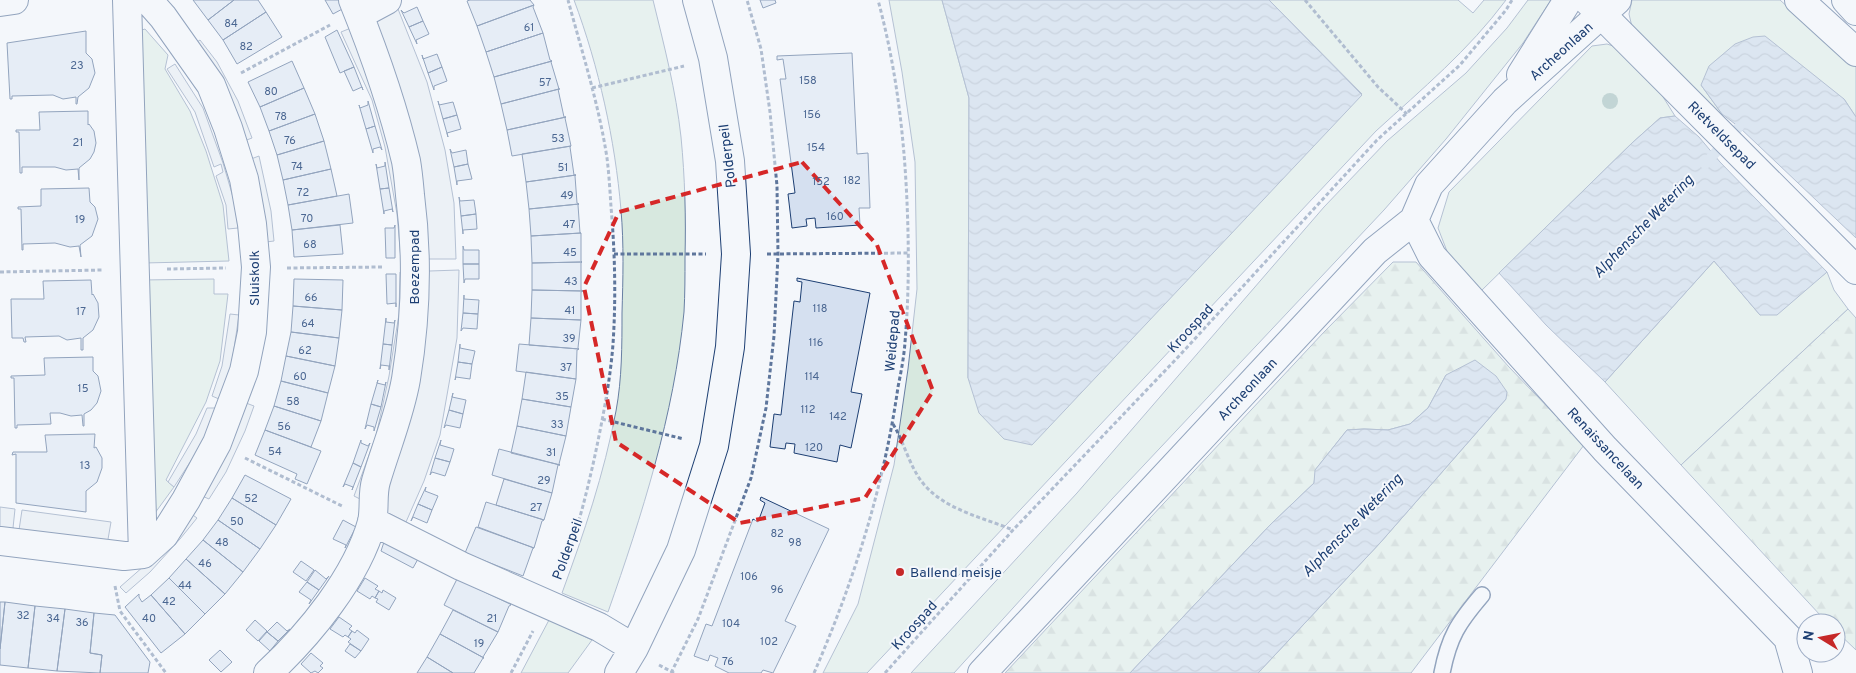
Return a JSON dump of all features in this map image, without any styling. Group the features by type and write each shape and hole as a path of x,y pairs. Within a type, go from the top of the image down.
{"street":[{"path":"0,2 14,0"},
{"path":"0,541 124,556 143,554 127,0"},
{"name":"Sluiskolk","path":"143,554 164,535 186,500 217,443 230,411 244,371 252,332 256,267 252,224 244,179 228,128 211,85 163,17 148,0"},
{"path":"356,8 387,0"},
{"name":"Polderpeil","path":"619,673 634,648 680,550 714,446 730,347 736,254 730,161 713,58 697,0"},
{"name":"Archeonlaan","path":"1505,101 1568,0"},
{"path":"1799,0 1856,52"},
{"path":"1846,0 1856,11"},
{"name":"Archeonlaan","path":"982,673 1376,251 1414,220 1429,185 1505,101 1602,5"},
{"name":"Rietveldsepad","path":"1602,5 1856,270"},
{"name":"Boezempad","path":"268,673 294,649 333,599 359,557 372,521 375,484 393,431 405,381 414,315 416,266 413,218 406,162 384,86 356,8"},
{"name":"Renaissancelaan","path":"1414,220 1432,256 1606,449 1788,638 1798,673"},
{"path":"372,521 461,566 599,627 634,648"}],"lane":[{"path":"1442,673 1446,652 1459,622 1482,595"}],"path":[{"name":"Polderpeil","path":"511,673 546,604 571,546 585,499 602,419 613,345 614,254 607,159 592,88 568,0"},
{"name":"Weidepad","path":"814,673 846,595 866,534 893,424 905,343 909,253 906,181 899,100 878,0"},
{"path":"1305,0 1378,87 1407,114"},
{"name":"Kroospad","path":"885,673 1012,530 1180,355 1377,140 1460,65 1506,10 1512,0"},
{"path":"240,74 328,26 356,8"},
{"path":"592,88 713,58"},
{"path":"614,254 909,253"},
{"path":"0,272 416,266"},
{"path":"602,419 714,446"},
{"path":"893,424 902,439 910,461 923,482 943,502 1012,530"},
{"path":"244,458 372,521"},
{"path":"114,555 116,595 120,611 166,673"}],"highlighted area":[{"path":"802,162 877,245 933,391 865,498 740,523 616,442 584,287 619,212"}],"green space":[{"path":"574,0 653,0 676,103 683,168 685,292 673,389 665,427 644,502 608,612 562,593 586,526 606,458 618,399 622,350 623,249 615,157 598,77"},
{"path":"889,0 942,0 969,98 968,378 1362,94 1269,0 1458,0 1473,13 1484,0 1506,0 1477,36 1376,131 867,673 823,673 858,604 894,465 917,289 915,162"},
{"path":"1528,0 1551,0 1523,43 1446,139 1384,210 1112,499 954,673 911,673 1077,493 1324,207 1387,141 1466,73 1507,28"},
{"path":"1632,0 1780,0 1809,26 1856,63 1856,117 1844,99 1701,85 1722,114 1717,120 1632,27 1629,14"},
{"path":"145,29 168,55 165,69 190,111 206,151 223,205 229,261 144,263 139,31"},
{"path":"1607,44 1622,49 1660,92 1675,116 1660,118 1632,143 1479,293 1450,259 1438,228 1449,192 1592,46"},
{"path":"1714,261 1760,315 1804,290 1827,272 1834,290 1848,309 1681,465 1605,382"},
{"path":"1393,262 1416,262 1509,367 1584,445 1411,673 1258,673 1380,543 1506,399 1446,375 1428,408 1410,424 1388,430 1347,430 1316,469 1314,483 1270,525 1130,673 1005,673 1324,332"},
{"path":"214,279 214,294 228,294 220,361 206,402 166,480 174,487 155,513 142,280"},
{"path":"1848,309 1856,318 1856,650 1846,640 1846,613 1818,613 1681,465"},
{"path":"549,620 592,640 568,673 521,673"}],"shaded area":[{"path":"398,9 427,82 445,150 454,203 456,259 401,259 397,214 385,147 372,100 341,32"},
{"path":"200,40 217,62 238,101 252,138 244,141 194,44"},
{"path":"175,64 203,108 223,163 235,204 238,228 228,229 226,205 216,176 223,172 221,164 214,167 195,112 167,69"},
{"path":"259,156 271,211 274,241 266,242 251,159"},
{"path":"459,270 457,338 440,435 424,481 406,522 354,496 376,436 389,376 399,314 400,272"},
{"path":"230,314 239,315 231,369 205,439 174,487 168,482 196,434 207,408 215,408 219,399 212,396 222,366"},
{"path":"246,403 254,406 226,472 209,499 202,496 219,468"},
{"path":"0,507 15,509 13,528 19,530 22,510 111,522 107,545 0,529"},
{"path":"190,513 197,518 150,572 126,593 120,587 144,566"}],"water":[{"path":"942,0 1269,0 1362,95 1032,445 1004,439 979,413 968,378 969,98"},
{"path":"1765,36 1844,99 1856,117 1856,238 1739,127 1722,114 1701,85 1709,66 1735,44 1753,37"},
{"path":"1675,116 1699,137 1720,162 1827,272 1777,315 1760,315 1714,261 1605,382 1546,325 1499,273 1660,118"},
{"path":"1475,360 1496,376 1507,392 1506,399 1380,543 1258,673 1130,673 1270,525 1314,483 1315,470 1347,430 1388,430 1410,424 1428,408 1446,375"}],"building":[{"path":"193,0 234,0 208,20"},
{"path":"234,0 258,0 266,12 223,40 208,20"},
{"path":"325,0 342,0 346,7 333,14"},
{"path":"530,0 534,5 477,26 467,1"},
{"path":"760,0 775,0 776,3 763,8"},
{"path":"534,5 533,7 543,33 486,52 477,26"},
{"path":"417,7 423,21 409,27 401,10 404,13"},
{"path":"266,12 282,37 237,64 223,40"},
{"path":"423,21 429,34 416,40 417,44 409,27"},
{"path":"337,30 354,67 340,73 325,37"},
{"path":"86,31 86,53 92,59 95,73 89,88 78,97 77,104 76,97 63,99 53,95 12,96 12,99 10,99 7,43"},
{"path":"543,33 550,60 552,61 494,77 486,52"},
{"path":"852,53 857,154 868,153 870,208 859,208 860,225 816,228 815,218 806,219 807,226 792,228 788,194 795,193 780,79 786,79 783,59 777,60 777,56"},
{"path":"437,54 442,67 428,73 423,59"},
{"path":"292,61 304,88 260,107 248,82"},
{"path":"552,61 559,89 501,104 494,77"},
{"path":"354,67 362,87 353,91 344,71"},
{"path":"442,67 447,81 434,86 434,90 428,73"},
{"path":"304,88 315,114 269,131 260,107"},
{"path":"558,89 564,117 566,117 507,130 501,104"},
{"path":"368,101 375,126 366,129 359,105 360,108 368,105"},
{"path":"453,102 457,115 443,119 439,105"},
{"path":"88,111 88,125 94,131 96,143 90,159 79,168 79,180 78,169 22,167 22,173 20,173 19,132 16,132 16,130 40,130 39,112"},
{"path":"315,114 324,141 277,155 269,131"},
{"path":"457,115 461,129 447,133 448,137 443,119"},
{"path":"566,117 571,146 512,156 507,130"},
{"path":"375,126 382,150 380,147 373,149 373,153 366,129"},
{"path":"324,141 331,169 283,180 277,155"},
{"path":"571,146 574,175 576,175 526,182 522,154"},
{"path":"450,149 452,153 466,150 468,164 454,167"},
{"path":"385,162 389,188 380,189 376,164 377,168 385,166"},
{"path":"468,164 472,179 457,181 457,185 454,167"},
{"path":"331,169 337,196 288,205 283,180"},
{"path":"576,175 577,203 579,204 529,209 526,182"},
{"path":"89,188 90,202 95,207 98,219 92,236 80,245 81,257 79,246 70,247 55,243 23,244 22,250 21,209 18,209 18,207 41,206 41,189"},
{"path":"389,188 393,212 392,209 384,211 384,214 380,189"},
{"path":"349,194 353,223 292,230 288,205"},
{"path":"459,197 460,201 474,200 476,214 461,216"},
{"path":"579,204 581,233 531,236 529,209"},
{"path":"476,214 477,229 463,230 463,234 461,216"},
{"path":"340,225 343,254 294,257 292,230"},
{"path":"395,225 395,258 386,258 385,228 394,228"},
{"path":"581,233 582,262 532,263 531,236"},
{"path":"463,246 464,250 479,250 479,264 463,264"},
{"path":"582,262 581,290 583,291 532,290 532,263"},
{"path":"463,264 479,264 479,279 465,279 464,283"},
{"path":"386,274 396,274 396,303 387,304"},
{"path":"797,278 870,293 851,392 862,394 851,448 840,445 837,462 794,453 795,444 786,443 785,449 770,447 774,414 781,415 794,301 800,302 802,282 797,281"},
{"path":"294,279 343,280 342,310 293,306"},
{"path":"91,280 92,295 98,303 99,317 93,330 83,338 83,350 81,350 81,338 67,340 59,336 25,337 26,342 24,342 23,338 12,338 11,299 44,299 43,281"},
{"path":"532,290 583,291 581,292 581,320 531,318"},
{"path":"464,295 464,299 479,300 478,314 463,313"},
{"path":"293,306 342,310 339,338 291,332"},
{"path":"463,313 478,314 477,329 463,328 461,331"},
{"path":"386,318 386,322 394,323 395,320 392,345 383,344"},
{"path":"531,318 581,320 579,349 529,345"},
{"path":"291,332 339,338 335,366 286,356"},
{"path":"383,344 392,345 389,370 389,366 381,365 380,369"},
{"path":"460,344 460,348 475,351 472,364 458,362"},
{"path":"519,344 579,349 577,350 576,379 516,371"},
{"path":"286,356 335,366 328,393 281,381"},
{"path":"93,357 93,371 98,376 101,391 97,403 84,414 84,426 82,415 71,416 50,413 51,424 17,425 17,428 15,428 14,378 11,378 11,376 45,375 44,358"},
{"path":"458,362 472,364 470,379 456,377 455,380"},
{"path":"526,372 576,379 571,407 522,399"},
{"path":"281,381 328,393 321,421 274,406"},
{"path":"386,382 381,407 371,404 377,383 385,385"},
{"path":"452,397 466,400 463,414 449,410"},
{"path":"522,399 571,407 566,436 517,426"},
{"path":"371,404 381,407 374,431 374,427 367,425 365,429"},
{"path":"274,406 321,421 311,447 265,430"},
{"path":"449,410 463,414 460,428 446,425 444,428"},
{"path":"517,426 566,436 560,465 511,453"},
{"path":"265,430 321,451 307,484 295,479 297,474 255,455"},
{"path":"95,434 94,448 96,447 102,458 102,468 97,482 86,491 86,512 16,503 16,454 12,455 13,452 47,452 45,435"},
{"path":"361,440 361,443 368,446 370,443 361,467 353,463"},
{"path":"441,440 440,445 454,449 450,462 435,458"},
{"path":"499,449 560,465 558,465 552,493 492,475"},
{"path":"435,458 450,462 445,476 432,472 430,475"},
{"path":"353,463 361,467 352,490 353,487 345,484 343,487"},
{"path":"245,475 291,499 276,525 232,498"},
{"path":"504,479 552,493 544,520 496,505"},
{"path":"426,487 425,491 438,496 432,510 418,504"},
{"path":"761,497 829,529 785,621 796,626 773,673 763,670 761,673 729,673 715,666 718,658 710,655 708,661 694,656 706,624 712,626 753,519 758,522 765,503 760,500"},
{"path":"232,498 276,525 260,549 218,520"},
{"path":"486,502 544,520 542,521 534,548 478,527"},
{"path":"418,504 432,510 427,523 413,517 411,521"},
{"path":"218,520 260,549 243,572 203,540"},
{"path":"343,520 356,527 345,548 346,545 333,539"},
{"path":"476,527 534,548 523,576 465,553"},
{"path":"203,540 243,572 225,594 186,559"},
{"path":"384,542 418,559 413,568 381,551"},
{"path":"186,559 225,594 205,614 169,578"},
{"path":"301,561 314,570 306,581 293,572"},
{"path":"315,570 326,579 329,576 319,590 307,582"},
{"path":"169,578 205,614 185,634 151,595"},
{"path":"365,578 378,586 375,589 379,591 375,598 372,596 370,599 357,591"},
{"path":"457,579 511,605 498,632 444,605"},
{"path":"307,582 319,590 309,604 311,600 299,592"},
{"path":"383,590 396,598 389,610 376,602 378,599 375,598 379,591 382,593"},
{"path":"139,594 142,602 151,595 185,634 161,653 125,607"},
{"path":"0,602 5,602 0,649"},
{"path":"5,602 35,606 28,668 0,665"},
{"path":"35,606 65,609 57,671 28,668"},
{"path":"65,609 94,613 90,653 102,655 100,673 57,671"},
{"path":"453,610 498,632 484,658 440,634"},
{"path":"94,613 115,615 150,662 148,673 100,673 102,655 90,653"},
{"path":"339,617 352,626 349,629 352,631 348,637 345,635 343,637 330,629"},
{"path":"255,620 267,631 258,641 246,630"},
{"path":"277,622 287,631 290,629 278,641 267,632"},
{"path":"357,630 369,639 361,651 348,642 351,639 348,637 352,631 355,633"},
{"path":"267,632 278,641 270,651 259,641"},
{"path":"440,634 484,658 474,673 453,673 427,657"},
{"path":"350,644 361,651 355,658 345,651"},
{"path":"220,650 232,662 221,672 209,660"},
{"path":"311,653 323,663 320,666 323,668 318,673 315,671 311,673 301,664"},
{"path":"427,657 453,673 417,673"}],"waterway":[{"name":"Alphensche Wetering","path":"1705,164 1739,127"}],"place":[{"name":"Ballend meisje","path":"900,572"}]}
